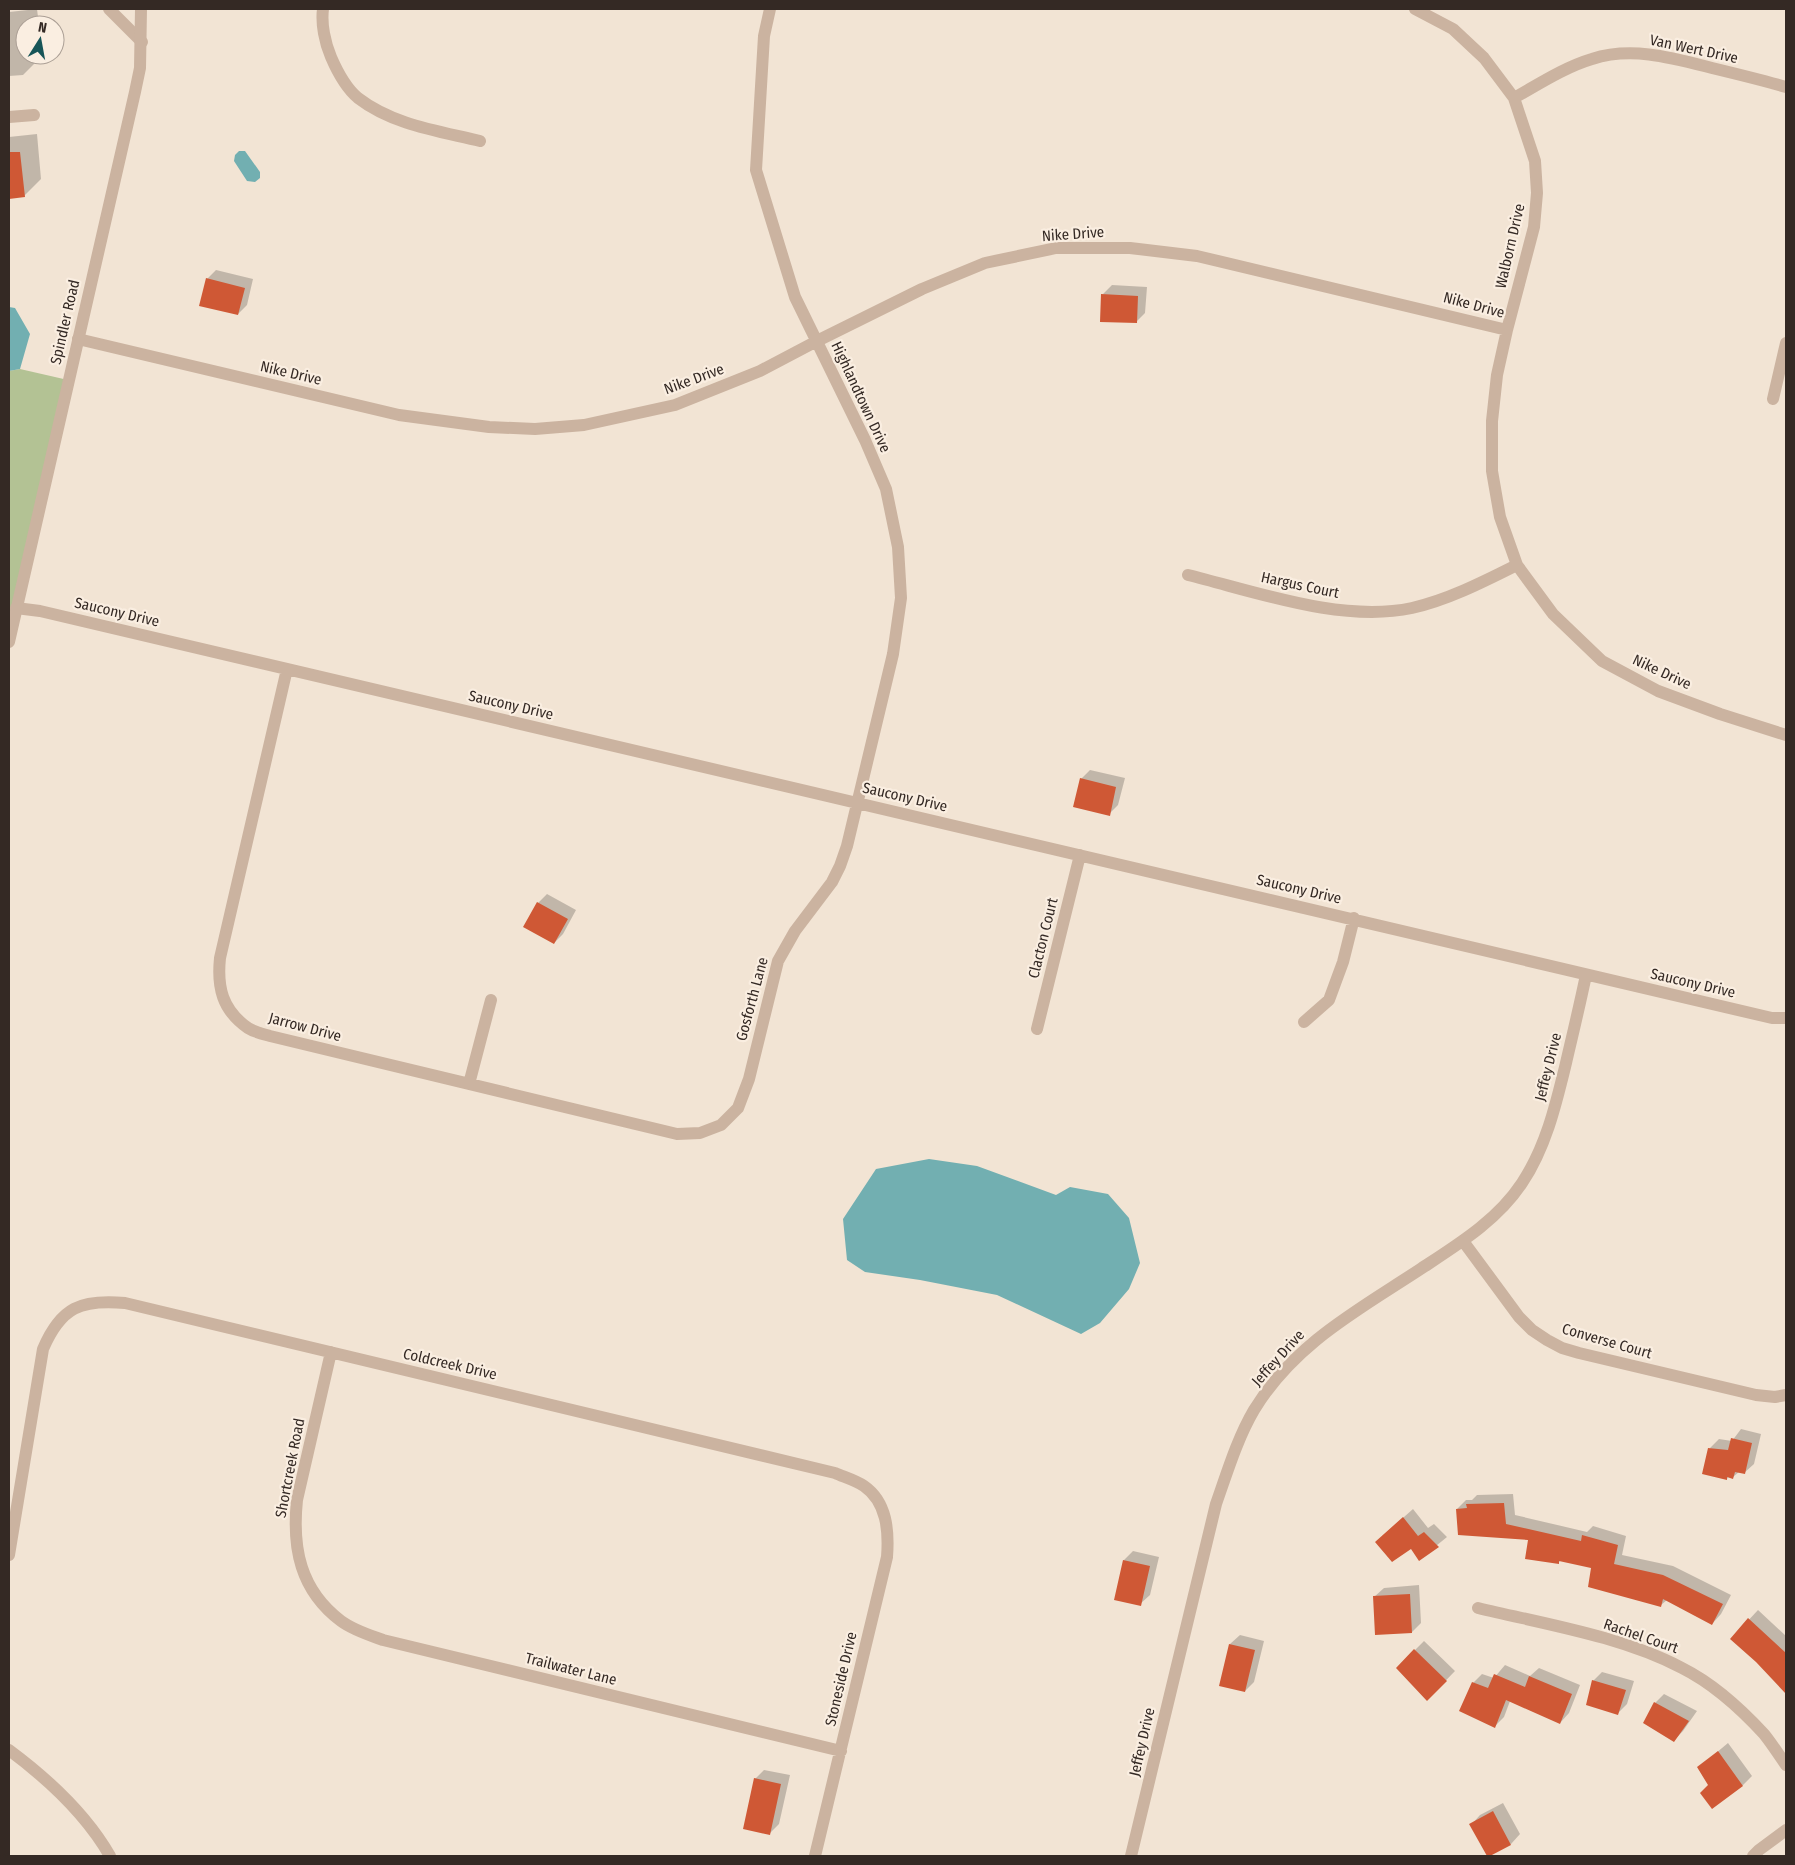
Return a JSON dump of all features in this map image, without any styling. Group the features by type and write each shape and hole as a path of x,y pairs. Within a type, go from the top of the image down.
{"street":[{"path":"109,9 142,42"},
{"name":"Spindler Road","path":"9,642 135,92 140,68 142,42 141,9"},
{"path":"323,9 326,45 338,73 357,97 384,114 412,124 480,141"},
{"name":"Highlandtown Drive","path":"770,9 764,36 756,170 795,296 865,440 886,489 898,547 901,598 894,654 857,803"},
{"name":"Walborn Drive","path":"1415,9 1453,29 1484,58 1514,98 1535,161 1537,193 1534,227 1506,330"},
{"name":"Van Wert Drive","path":"1514,98 1568,69 1592,59 1616,54 1640,53 1666,56 1786,87"},
{"path":"9,116 34,115"},
{"name":"Nike Drive","path":"78,339 399,415 489,427 535,429 584,425 675,405 760,371 922,289 985,264 1056,248 1130,248 1197,256 1506,330 1497,375 1492,421 1492,471 1500,517 1517,564 1553,614 1602,661 1658,692 1786,735"},
{"path":"1773,399 1786,343"},
{"name":"Hargus Court","path":"1188,575 1325,609 1370,612 1412,608 1471,588 1517,564"},
{"name":"Saucony Drive","path":"16,608 40,611 1354,918 1586,975 1772,1018 1786,1018"},
{"name":"Jarrow Drive","path":"287,669 220,958 218,976 225,1005 248,1028 270,1036 676,1134 700,1133 721,1125"},
{"name":"Gosforth Lane","path":"721,1125 738,1108 744,1094 778,961 795,930 832,882 847,846 857,803"},
{"name":"Clacton Court","path":"1038,1029 1080,855"},
{"path":"1304,1022 1329,1000 1343,962 1354,918"},
{"name":"Jeffey Drive","path":"1131,1856 1216,1504 1234,1454 1254,1410 1282,1374 1332,1326 1463,1241 1499,1212 1522,1183 1541,1148 1556,1104 1586,975"},
{"path":"469,1084 491,1000"},
{"name":"Converse Court","path":"1463,1241 1519,1317 1532,1330 1562,1348 1756,1395 1775,1397 1786,1395"},
{"name":"Coldcreek Drive","path":"9,1555 43,1349 51,1331 68,1312 83,1304 104,1301 125,1303 835,1473 863,1486 874,1495 883,1510"},
{"name":"Shortcreek Road","path":"311,1588 301,1567 295,1545 294,1523 298,1492 331,1352"},
{"name":"Stoneside Drive","path":"815,1856 887,1556 889,1533 883,1510"},
{"name":"Trailwater Lane","path":"311,1588 323,1605 342,1621 361,1632 383,1640 841,1751"},
{"name":"Rachel Court","path":"1478,1608 1613,1641 1655,1655 1683,1668 1734,1705 1765,1735 1786,1765"},
{"path":"9,1750 56,1788 84,1819 110,1856"},
{"path":"1754,1856 1759,1850 1786,1830"}],"green space":[{"path":"20,369 68,380 9,641 9,371"}],"water":[{"path":"239,151 245,151 260,172 260,178 255,182 247,181 234,161 235,155"},
{"path":"9,307 15,308 30,334 20,369 9,371"},
{"path":"929,1159 977,1166 1056,1195 1070,1187 1108,1194 1129,1218 1140,1263 1129,1289 1100,1323 1081,1334 997,1295 920,1280 865,1272 847,1260 843,1219 876,1169"}],"building":[{"path":"9,152 20,152 25,197 9,199"},
{"path":"206,278 245,288 238,315 199,306"},
{"path":"1101,294 1138,296 1137,323 1100,322"},
{"path":"1080,778 1116,787 1110,816 1073,807"},
{"path":"537,902 568,919 554,944 523,927"},
{"path":"1731,1438 1752,1443 1745,1474 1735,1472 1733,1479 1727,1477 1727,1480 1702,1474 1708,1448 1728,1450"},
{"path":"1504,1503 1506,1524 1581,1541 1582,1535 1618,1545 1614,1564 1663,1575 1723,1604 1712,1625 1663,1599 1661,1607 1588,1587 1591,1568 1559,1561 1559,1564 1525,1559 1528,1540 1458,1535 1456,1509 1467,1508 1466,1504"},
{"path":"1403,1517 1418,1536 1424,1532 1439,1547 1419,1561 1411,1549 1392,1562 1375,1542"},
{"path":"1123,1560 1150,1566 1141,1606 1114,1600"},
{"path":"1410,1594 1412,1633 1375,1635 1373,1596"},
{"path":"1748,1618 1786,1653 1786,1694 1756,1662 1730,1639"},
{"path":"1229,1644 1255,1650 1245,1692 1219,1686"},
{"path":"1414,1649 1447,1681 1427,1701 1396,1668"},
{"path":"1494,1674 1525,1687 1529,1676 1572,1694 1560,1724 1506,1700 1495,1728 1459,1711 1472,1682 1488,1688"},
{"path":"1592,1680 1626,1690 1618,1715 1586,1705"},
{"path":"1654,1702 1689,1721 1674,1742 1643,1723"},
{"path":"1718,1751 1743,1786 1712,1809 1700,1793 1708,1785 1697,1767"},
{"path":"754,1778 781,1784 770,1835 743,1829"},
{"path":"1493,1811 1511,1845 1487,1856 1469,1824"}]}
